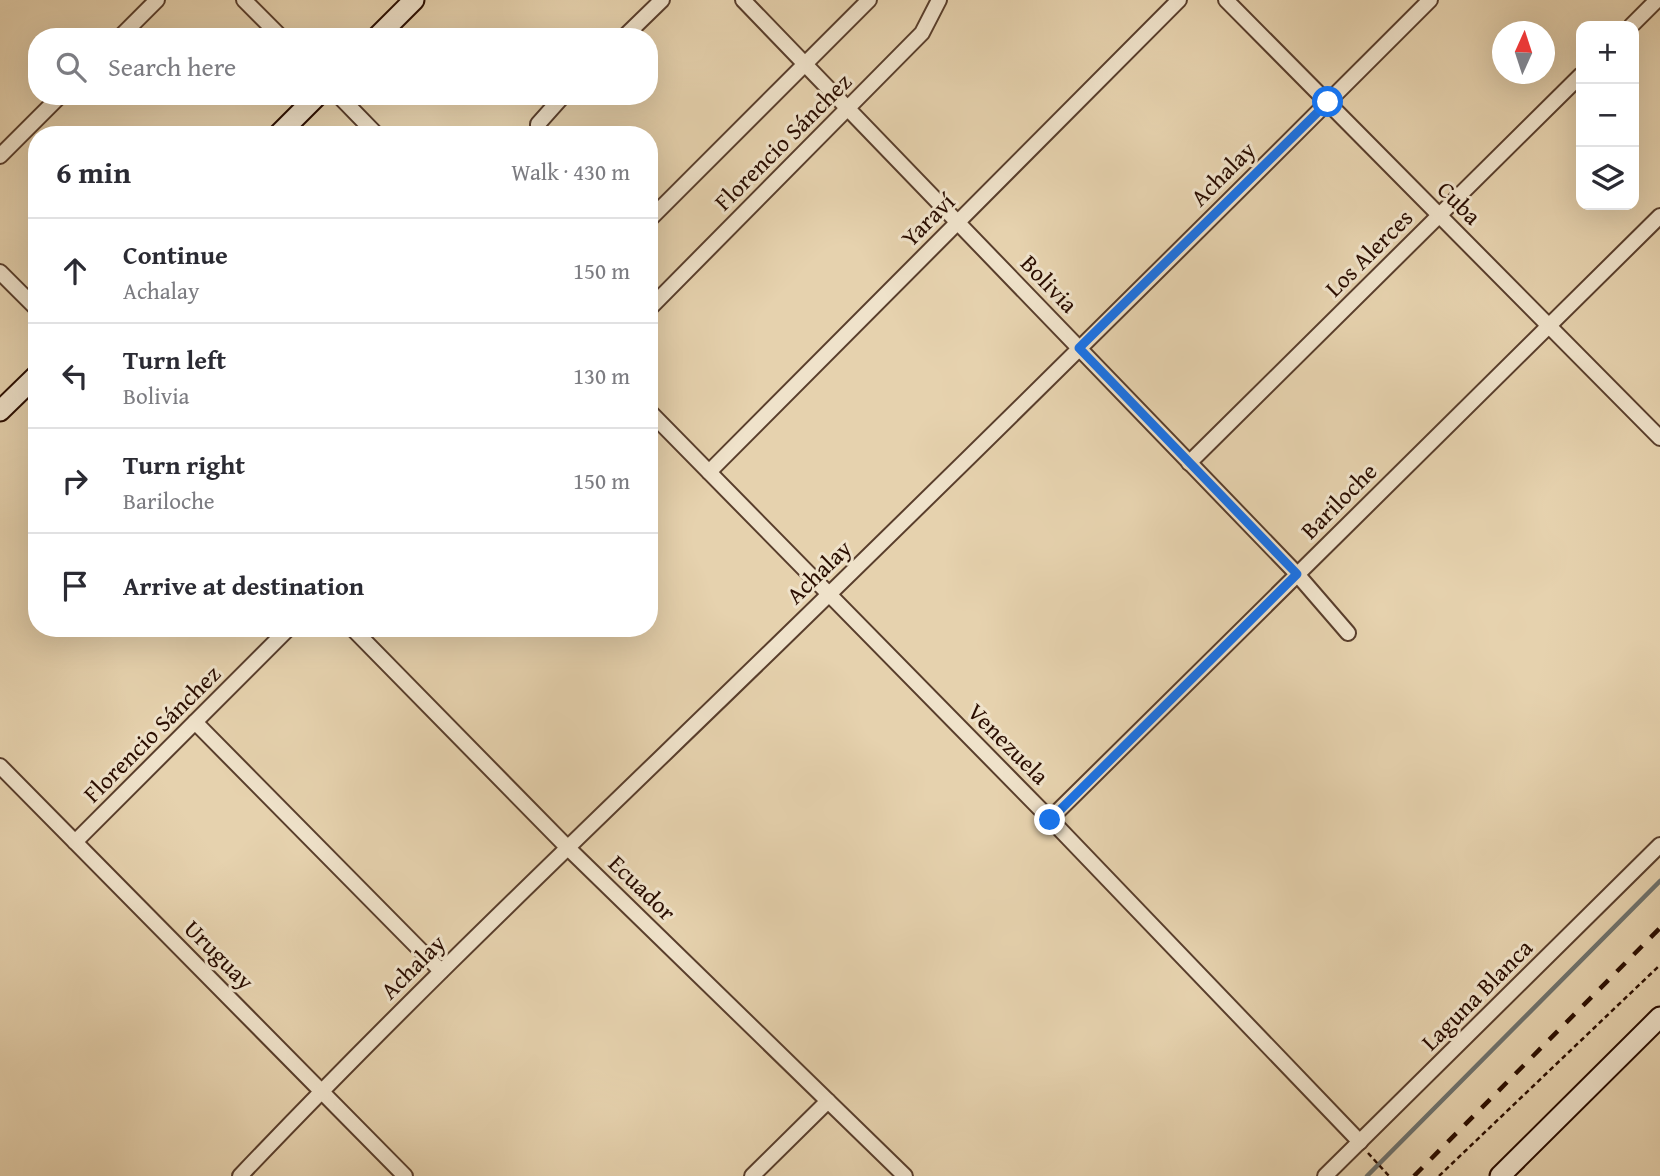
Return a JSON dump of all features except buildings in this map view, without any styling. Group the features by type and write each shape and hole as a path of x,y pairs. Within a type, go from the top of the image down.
{"main road":[{"path":"386,28 414,0"},
{"path":"287,126 308,105"},
{"path":"0,411 28,384"},
{"path":"1500,1176 1660,1017"}],"street":[{"path":"129,28 157,0"},
{"path":"244,0 272,28"},
{"path":"633,28 662,0"},
{"name":"Bolivia","path":"743,0 1297,574 1348,632"},
{"name":"Florencio Sánchez","path":"658,211 869,0"},
{"name":"Florencio Sánchez","path":"658,300 849,110 922,33 939,0"},
{"name":"Yaraví","path":"709,472 1179,0"},
{"name":"Cuba","path":"1226,0 1549,326 1658,432"},
{"name":"Achalay","path":"240,1176 441,971 829,594 1430,0"},
{"path":"1636,21 1657,0"},
{"name":"Los Alerces","path":"1189,463 1576,80"},
{"path":"30,126 51,105"},
{"path":"348,105 368,126"},
{"path":"540,126 556,105"},
{"path":"0,156 28,128"},
{"name":"Bariloche","path":"1050,820 1660,216"},
{"path":"0,272 28,300"},
{"name":"Venezuela","path":"658,420 1050,820 1360,1142"},
{"name":"Florencio Sánchez","path":"75,842 280,637"},
{"name":"Ecuador","path":"361,637 568,848 905,1176"},
{"path":"195,722 441,971"},
{"name":"Uruguay","path":"0,766 405,1176"},
{"name":"Laguna Blanca","path":"1325,1176 1660,845"},
{"path":"752,1176 828,1101"}],"path":[{"path":"1439,1176 1660,965"},
{"path":"1372,1159 1389,1176"}],"waterway":[{"path":"1367,1176 1660,881"}],"railway":[{"path":"1414,1176 1660,928"}],"route":[{"path":"1050,820 1297,574 1079,348 1328,102"}]}
